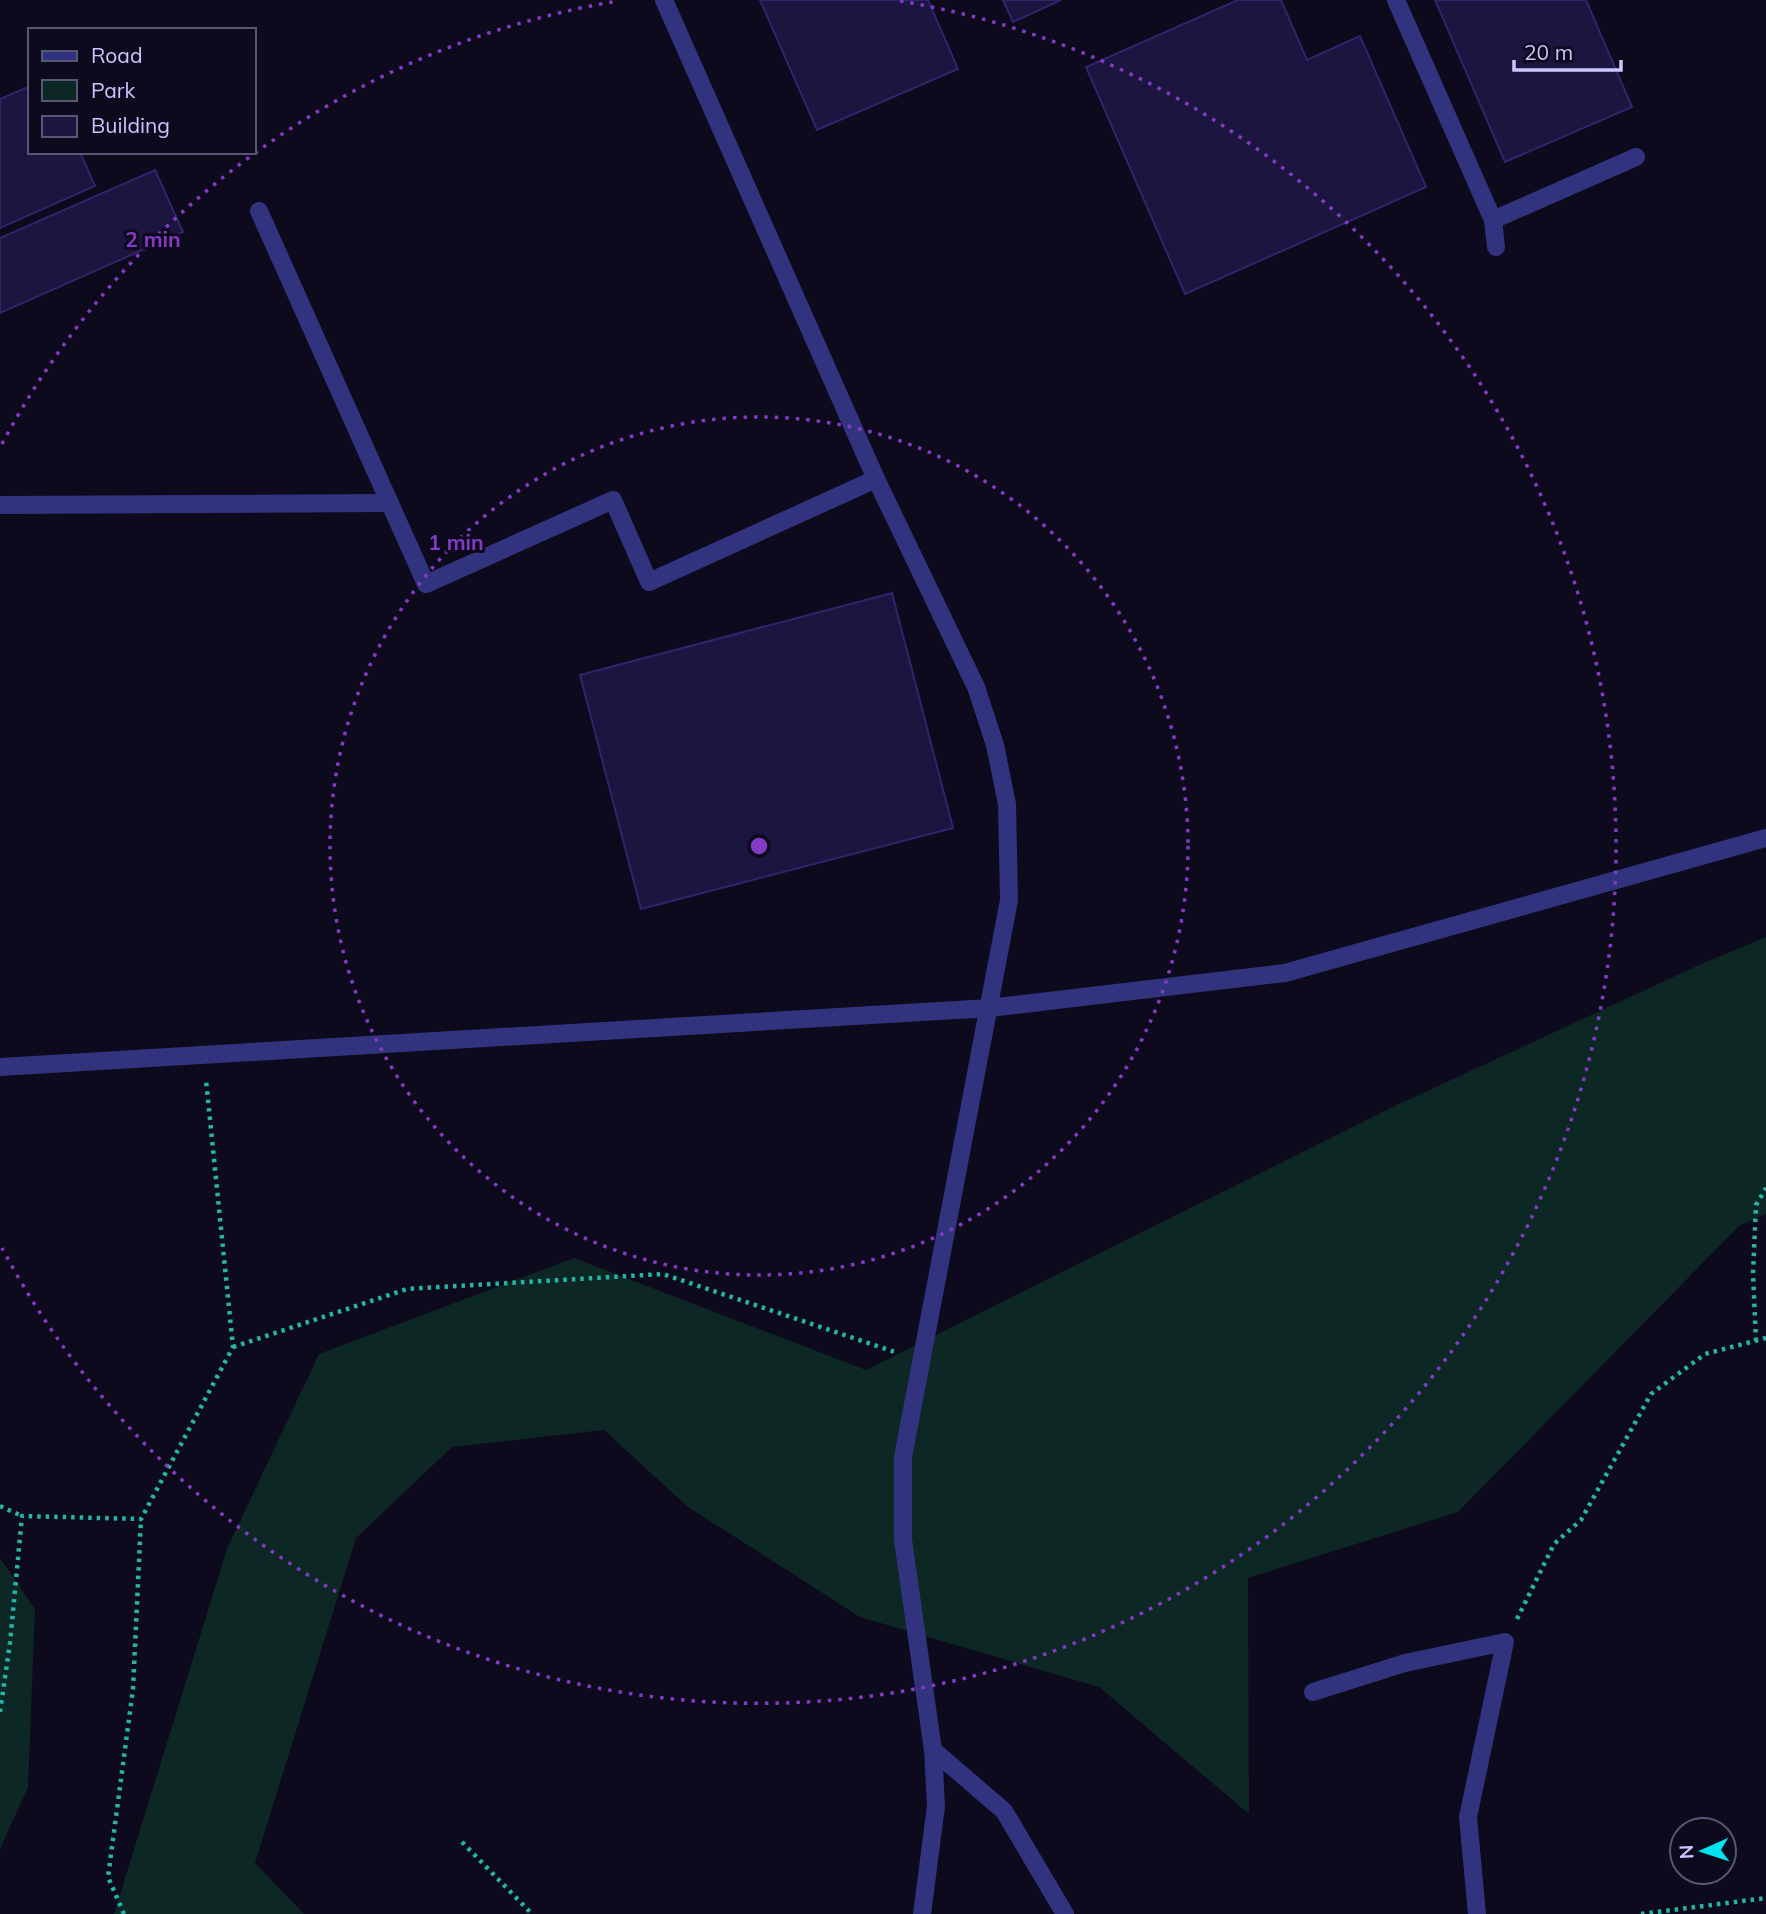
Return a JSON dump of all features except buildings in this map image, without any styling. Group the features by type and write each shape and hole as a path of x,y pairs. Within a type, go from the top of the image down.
{"street":[{"path":"664,0 876,480 976,688 996,745 1007,804 1009,900 903,1457 903,1540 933,1750 936,1806 922,1914"},
{"path":"1395,0 1493,220 1496,247"},
{"path":"1493,220 1636,157"},
{"path":"259,211 426,584 613,500 649,582 876,480"},
{"path":"0,505 390,503"},
{"path":"0,1067 990,1008 1285,973 1766,838"},
{"path":"1313,1692 1405,1663 1505,1642 1468,1817 1477,1914"},
{"path":"933,1750 1004,1811 1065,1914"}],"path":[{"path":"124,1914 108,1877 133,1689 141,1519 233,1347 204,1054"},
{"path":"1756,1341 1753,1273 1756,1205 1766,1188"},
{"path":"233,1347 407,1289 663,1274 921,1361"},
{"path":"1505,1642 1554,1544 1581,1520 1651,1394 1705,1354 1766,1338"},
{"path":"0,1506 22,1516 141,1519"},
{"path":"0,1712 10,1643 22,1516"},
{"path":"462,1842 532,1914"},
{"path":"1641,1914 1766,1898"}],"green space":[{"path":"1766,937 1766,1214 1739,1226 1458,1512 1248,1578 1249,1814 1099,1687 860,1617 688,1507 604,1430 452,1447 356,1538 255,1863 304,1914 114,1914 227,1549 319,1354 574,1258 866,1370 1397,1105 1699,965"},
{"path":"0,1558 35,1609 28,1787 0,1849"}]}
